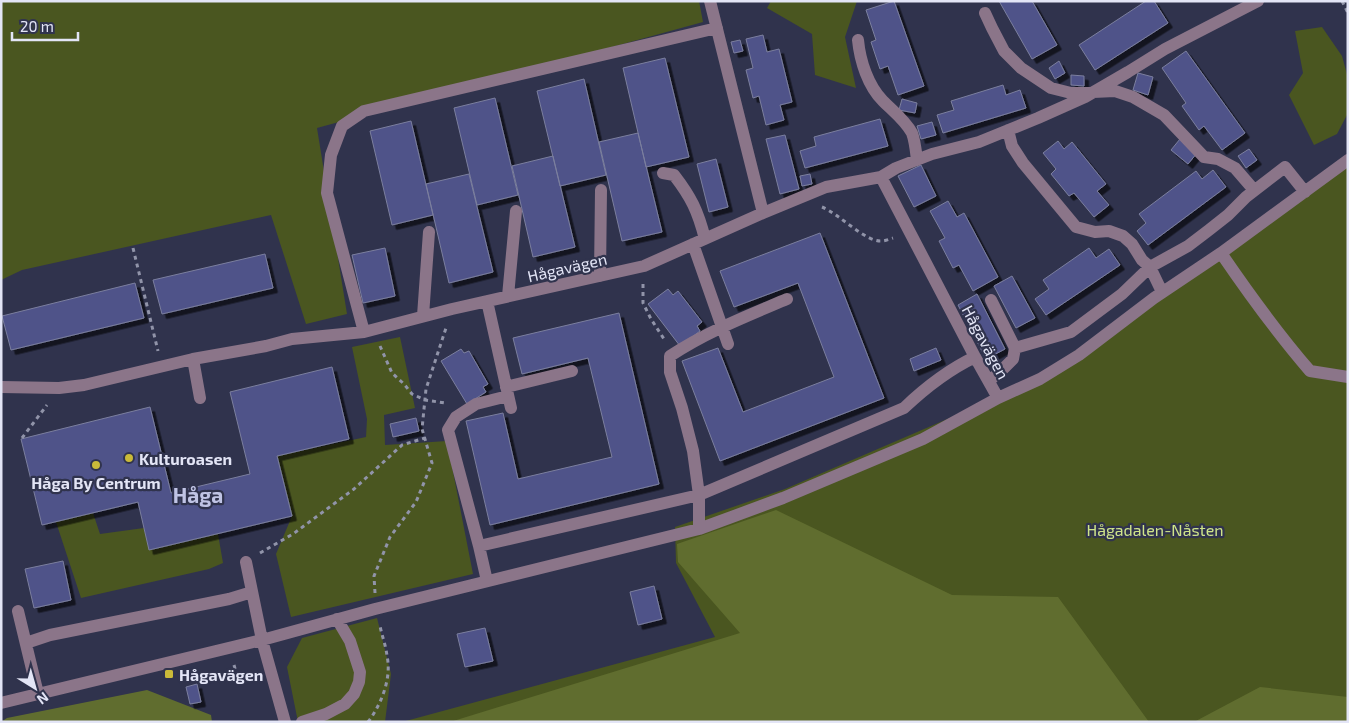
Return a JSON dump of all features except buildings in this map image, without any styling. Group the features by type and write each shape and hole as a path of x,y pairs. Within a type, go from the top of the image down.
{"street":[{"path":"710,1 762,213"},
{"path":"881,177 896,168 932,154 979,142 1046,115 1095,92 1164,48 1258,1"},
{"path":"985,13 1004,51 1021,68 1051,88 1071,93 1115,91 1133,97 1164,115 1204,157 1218,159 1235,168 1254,190"},
{"path":"370,330 327,193 331,154 342,126 364,111 717,28"},
{"path":"858,40 863,64 872,86 882,100 905,123 912,134 918,160"},
{"path":"1008,130 1012,146 1023,163 1076,227 1095,232 1110,231 1123,236 1132,244 1142,260 1150,267 1162,292"},
{"name":"Hågavägen","path":"1,703 262,640 375,609 699,529 782,498 923,439 998,398 1040,379 1079,355 1162,292 1221,253 1348,160"},
{"path":"1016,348 1070,332 1122,294 1150,267 1181,250 1209,230 1254,190 1285,167 1304,192"},
{"path":"663,173 674,175 697,210 699,241 728,344"},
{"name":"Hågavägen","path":"1,387 59,388 84,385 193,359 292,340 370,330 452,309 644,266 762,213 826,187 881,177 998,398"},
{"path":"600,276 601,190"},
{"path":"508,296 516,211"},
{"path":"423,316 429,232"},
{"path":"1221,253 1257,305 1288,346 1310,371 1348,376"},
{"path":"699,529 699,494 693,450 670,372 670,356 722,326 788,299"},
{"path":"989,381 1013,359 1016,348 991,300"},
{"path":"488,301 509,397"},
{"path":"479,546 699,494 904,408 924,389 963,363 976,358"},
{"path":"193,359 200,398"},
{"path":"486,581 479,546 448,430 456,417 476,404 509,397 572,371"},
{"path":"246,562 262,640 285,722"},
{"path":"26,643 50,635 229,599 252,592"},
{"path":"18,611 38,694"},
{"path":"302,722 326,714 345,704 354,694 359,682 360,672 350,641 337,619"}],"path":[{"path":"1342,1 1348,14"},
{"path":"800,198 828,210 870,239 881,241 896,238 910,232"},
{"path":"133,248 162,366"},
{"path":"644,266 644,303 650,319 675,353"},
{"path":"368,722 376,711 386,685 388,658 375,609 374,576 390,537 416,502 432,463 422,429 426,388 452,309"},
{"path":"370,330 392,373 412,394 425,400 449,404 463,413"},
{"path":"22,438 59,388"},
{"path":"246,562 292,534 348,494 402,444 425,438"}],"green space":[{"path":"1,1 699,1 703,22 317,128 347,314 306,324 271,215 22,270 1,280"},
{"path":"771,1 857,1 845,37 856,88 815,75 812,34 767,8"},
{"path":"1322,27 1342,56 1348,78 1348,113 1337,134 1314,145 1289,95 1303,73 1295,31"},
{"name":"Hågadalen-Nåsten","path":"1348,161 1348,722 402,722 715,637 676,563 675,527 785,489 1019,388 1146,304"},
{"path":"400,337 415,408 384,415 385,445 447,441 473,574 291,617 276,554 292,516 277,456 366,437 367,419 352,347"},
{"path":"776,510 952,595 1058,597 1149,722 450,722 740,633 678,562 677,544"},
{"path":"93,513 100,534 144,528 150,550 218,534 223,563 209,569 81,598 56,522"},
{"path":"377,618 391,674 385,722 298,722 287,667 302,638"},
{"path":"1260,687 1348,697 1348,722 1194,722"},
{"path":"147,690 211,715 212,722 1,722 7,718"}],"place":[{"name":"Kulturoasen","path":"129,458"},
{"name":"Håga By Centrum","path":"96,465"},
{"name":"Hågavägen","path":"169,674"}],"district":[{"name":"Håga","path":"198,494"}]}
